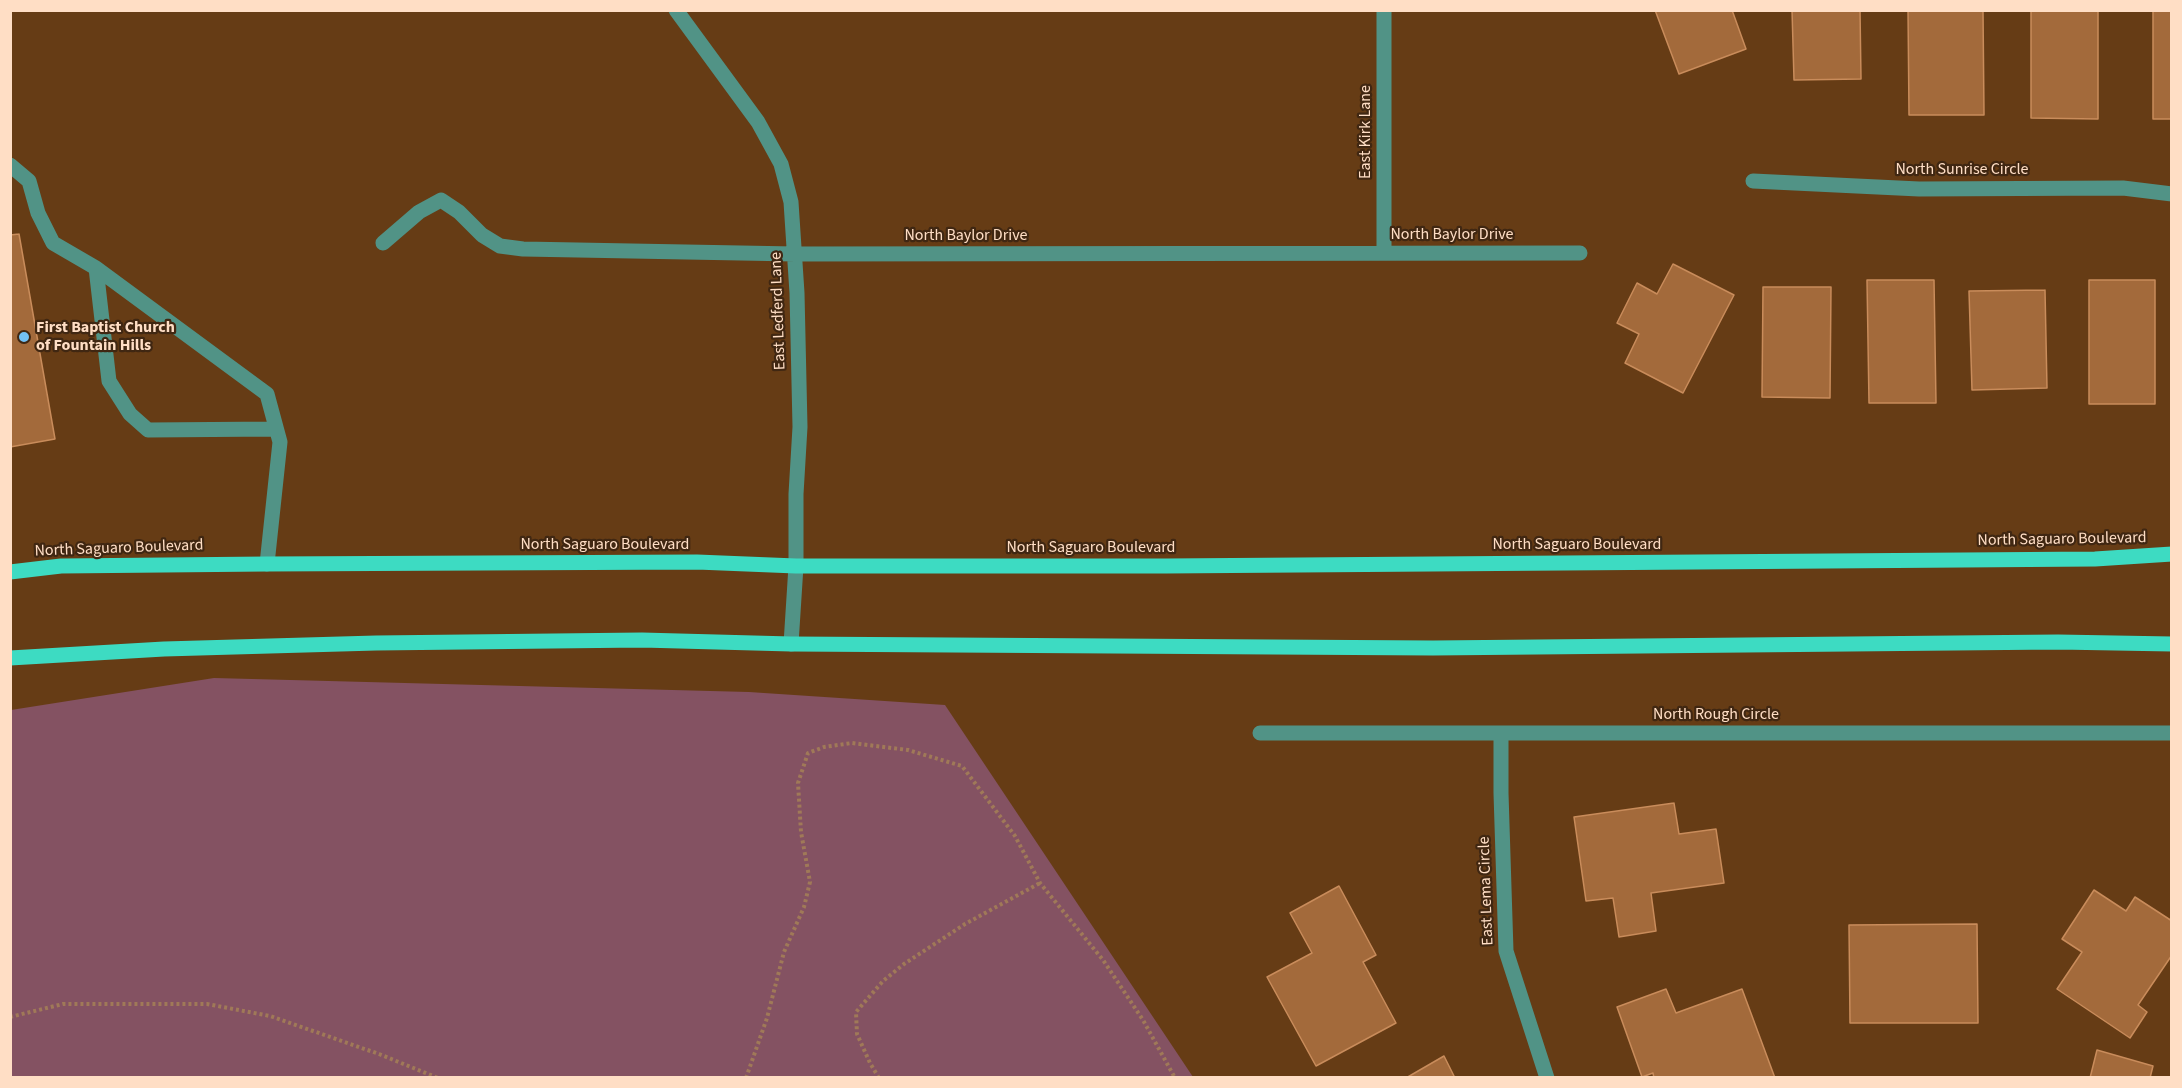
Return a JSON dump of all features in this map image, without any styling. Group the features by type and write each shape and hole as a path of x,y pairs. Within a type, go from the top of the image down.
{"main road":[{"name":"North Saguaro Boulevard","path":"10,572 61,567 267,564 697,562 796,566 1166,566 2095,560 2172,554"},
{"path":"10,658 164,649 376,643 642,640 791,644 1410,648 2058,642 2172,644"}],"street":[{"name":"East Ledferd Lane","path":"676,10 758,122 782,164 791,202 795,254 800,427 791,644"},
{"name":"East Kirk Lane","path":"1384,10 1384,253"},
{"path":"10,165 29,181 38,213 53,243 96,268 267,394 280,442 267,564"},
{"name":"North Sunrise Circle","path":"1753,181 1919,189 2123,188 2172,194"},
{"name":"North Baylor Drive","path":"383,243 419,212 441,200 459,212 482,235 500,246 523,249 795,254 1580,253"},
{"path":"96,268 109,381 130,414 148,430 276,429"},
{"name":"North Rough Circle","path":"1260,733 2172,733"},
{"name":"East Lema Circle","path":"1501,733 1506,951 1547,1077"}],"path":[{"path":"746,1077 767,1018 784,952 804,907 810,882 801,832 798,783 808,753 824,747 852,743 908,750 962,766 1016,836 1040,883 1103,960 1143,1020 1175,1077"},
{"path":"879,1077 857,1034 856,1012 884,981 904,964 965,924 1040,883"},
{"path":"10,1017 63,1004 207,1004 270,1016 438,1077"}],"shaded area":[{"path":"214,678 749,692 945,705 1193,1077 11,1077 11,710"}],"building":[{"path":"1655,10 1732,10 1746,49 1679,74"},
{"path":"1792,10 1860,10 1861,79 1794,80"},
{"path":"1908,10 1983,10 1984,115 1909,115"},
{"path":"2153,10 2172,10 2172,119 2153,119"},
{"path":"2031,11 2098,11 2098,119 2031,118"},
{"name":"First Baptist Church of Fountain Hills","path":"19,234 55,439 10,447 10,235"},
{"path":"1673,264 1734,295 1683,393 1625,363 1639,334 1617,323 1637,283 1657,294"},
{"path":"1867,280 1934,280 1936,403 1869,403"},
{"path":"2089,280 2155,280 2155,404 2089,404"},
{"path":"1763,287 1831,287 1830,398 1762,397"},
{"path":"2045,290 2047,388 1972,390 1969,291"},
{"path":"1674,803 1679,834 1716,829 1724,883 1651,893 1656,931 1619,937 1613,898 1586,901 1574,817"},
{"path":"1339,886 1376,955 1363,962 1396,1023 1316,1066 1267,977 1312,953 1290,913"},
{"path":"2094,890 2126,911 2135,897 2172,921 2172,955 2138,1005 2147,1012 2130,1038 2057,989 2082,952 2062,939"},
{"path":"1977,924 1978,1023 1850,1023 1849,925"},
{"path":"1666,989 1676,1013 1742,989 1775,1078 1654,1078 1653,1073 1642,1077 1617,1007"},
{"path":"2097,1050 2153,1066 2150,1078 2090,1078"},
{"path":"1444,1056 1455,1078 1406,1078"}],"place":[{"name":"First Baptist Church of Fountain Hills","path":"24,337"}]}
